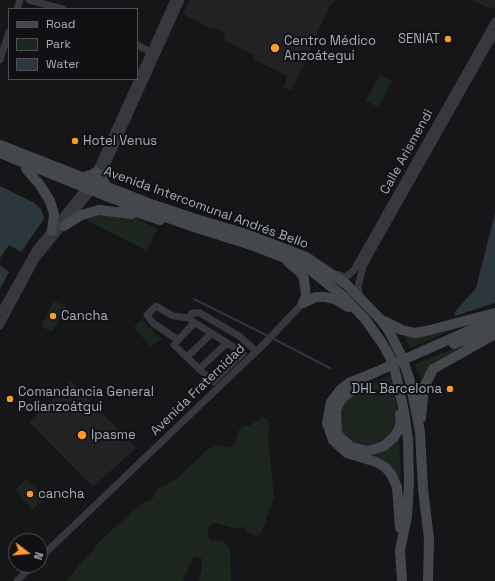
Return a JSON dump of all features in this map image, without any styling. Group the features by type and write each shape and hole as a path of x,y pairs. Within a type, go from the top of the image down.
{"main road":[{"path":"0,140 97,177 238,237"},
{"name":"Avenida Intercomunal Andrés Bello","path":"0,145 195,223"},
{"name":"Avenida Intercomunal Andrés Bello","path":"0,153 111,198 306,257 346,284 381,320 394,341 410,381 420,432 423,489 429,539 428,581"},
{"path":"0,158 147,216"},
{"path":"26,169 40,184 50,201 54,214 52,231"},
{"path":"64,226 74,218 99,210 147,216 238,237"},
{"name":"Avenida Intercomunal Andrés Bello","path":"238,237 304,265 327,282 353,306 372,327 390,357 406,425 409,482 406,516 400,550 402,581"},
{"path":"280,256 296,268 304,279 306,296 302,303"},
{"path":"302,303 316,297 325,296 337,300 372,327"},
{"path":"381,320 402,330 415,332 426,331 495,313"},
{"path":"395,376 401,421 394,437 384,446 376,450 368,451 351,448 337,433 335,418 336,410 341,399 348,392 377,375 495,319"},
{"path":"424,354 495,328"},
{"path":"420,432 424,387 434,370 495,334"},
{"path":"377,375 349,383 341,389 331,402 327,423 333,440 347,453 376,462 385,467 391,474 398,491 400,550"}],"street":[{"path":"30,0 59,8"},
{"path":"97,177 174,0"},
{"path":"0,326 36,258 64,226 97,177 181,0"},
{"name":"Calle Arismendi","path":"328,271 346,277 352,273 495,21"},
{"name":"Calle Arismendi","path":"360,298 358,287 363,266 495,33"},
{"path":"0,60 8,35"},
{"path":"138,46 151,52"},
{"path":"0,313 31,257 52,231 87,193"},
{"name":"Avenida Fraternidad","path":"48,550 263,345 302,303"},
{"path":"178,340 147,317 148,312 156,306 173,316 192,320 211,334 242,353 243,355 214,382 174,344 178,340 192,320 192,313 200,312 244,340 256,351"},
{"path":"187,357 211,334"},
{"path":"199,369 227,343"},
{"path":"17,581 25,573"}],"shaded area":[{"name":"Centro Médico Anzoátegui","path":"189,0 335,0 330,5 292,90 283,87 288,76 252,59 254,55 225,41 224,33 215,28 212,29 183,14"},
{"path":"470,0 495,0 495,6 493,9"},
{"name":"Ipasme","path":"71,381 136,448 93,487 29,422"}],"green space":[{"path":"379,75 392,81 378,107 366,101"},
{"path":"99,212 129,215 158,229 146,250 82,218"},
{"name":"Cancha","path":"54,301 66,307 52,332 41,326"},
{"name":"cancha","path":"142,320 161,339 151,347 134,327"},
{"path":"470,323 410,348 404,335"},
{"path":"470,342 435,361 421,380 414,365"},
{"path":"391,375 397,406 397,420 392,431 384,440 375,444 364,446 352,443 342,434 340,405 355,390"},
{"path":"263,417 268,420 269,426 268,439 274,497 262,531 258,536 252,535 243,527 233,528 216,523 210,524 208,530 208,536 211,541 222,541 227,544 230,550 231,581 199,581 202,559 197,556 192,559 183,581 66,581 102,539 141,504 152,499 158,489 179,477 208,449 219,445 230,448 234,445 239,430 243,426 249,426"},
{"path":"399,439 401,481 388,463 371,455 387,449"},
{"name":"cancha","path":"26,479 45,498 32,510 16,489"}],"water":[{"path":"0,186 33,202 41,209 44,219 21,252 9,245 0,258"},
{"path":"495,213 495,303 455,316 454,313 476,288"},
{"path":"0,265 9,272 0,289"}],"waterway":[{"path":"194,299 268,336"},
{"path":"272,338 330,368"}],"place":[{"name":"SENIAT","path":"448,39"},
{"name":"Centro Médico Anzoátegui","path":"275,48"},
{"name":"Hotel Venus","path":"75,141"},
{"name":"Cancha","path":"53,316"},
{"name":"DHL Barcelona","path":"450,389"},
{"name":"Comandancia General Polianzoátgui","path":"10,399"},
{"name":"Ipasme","path":"82,435"},
{"name":"cancha","path":"30,494"}]}
